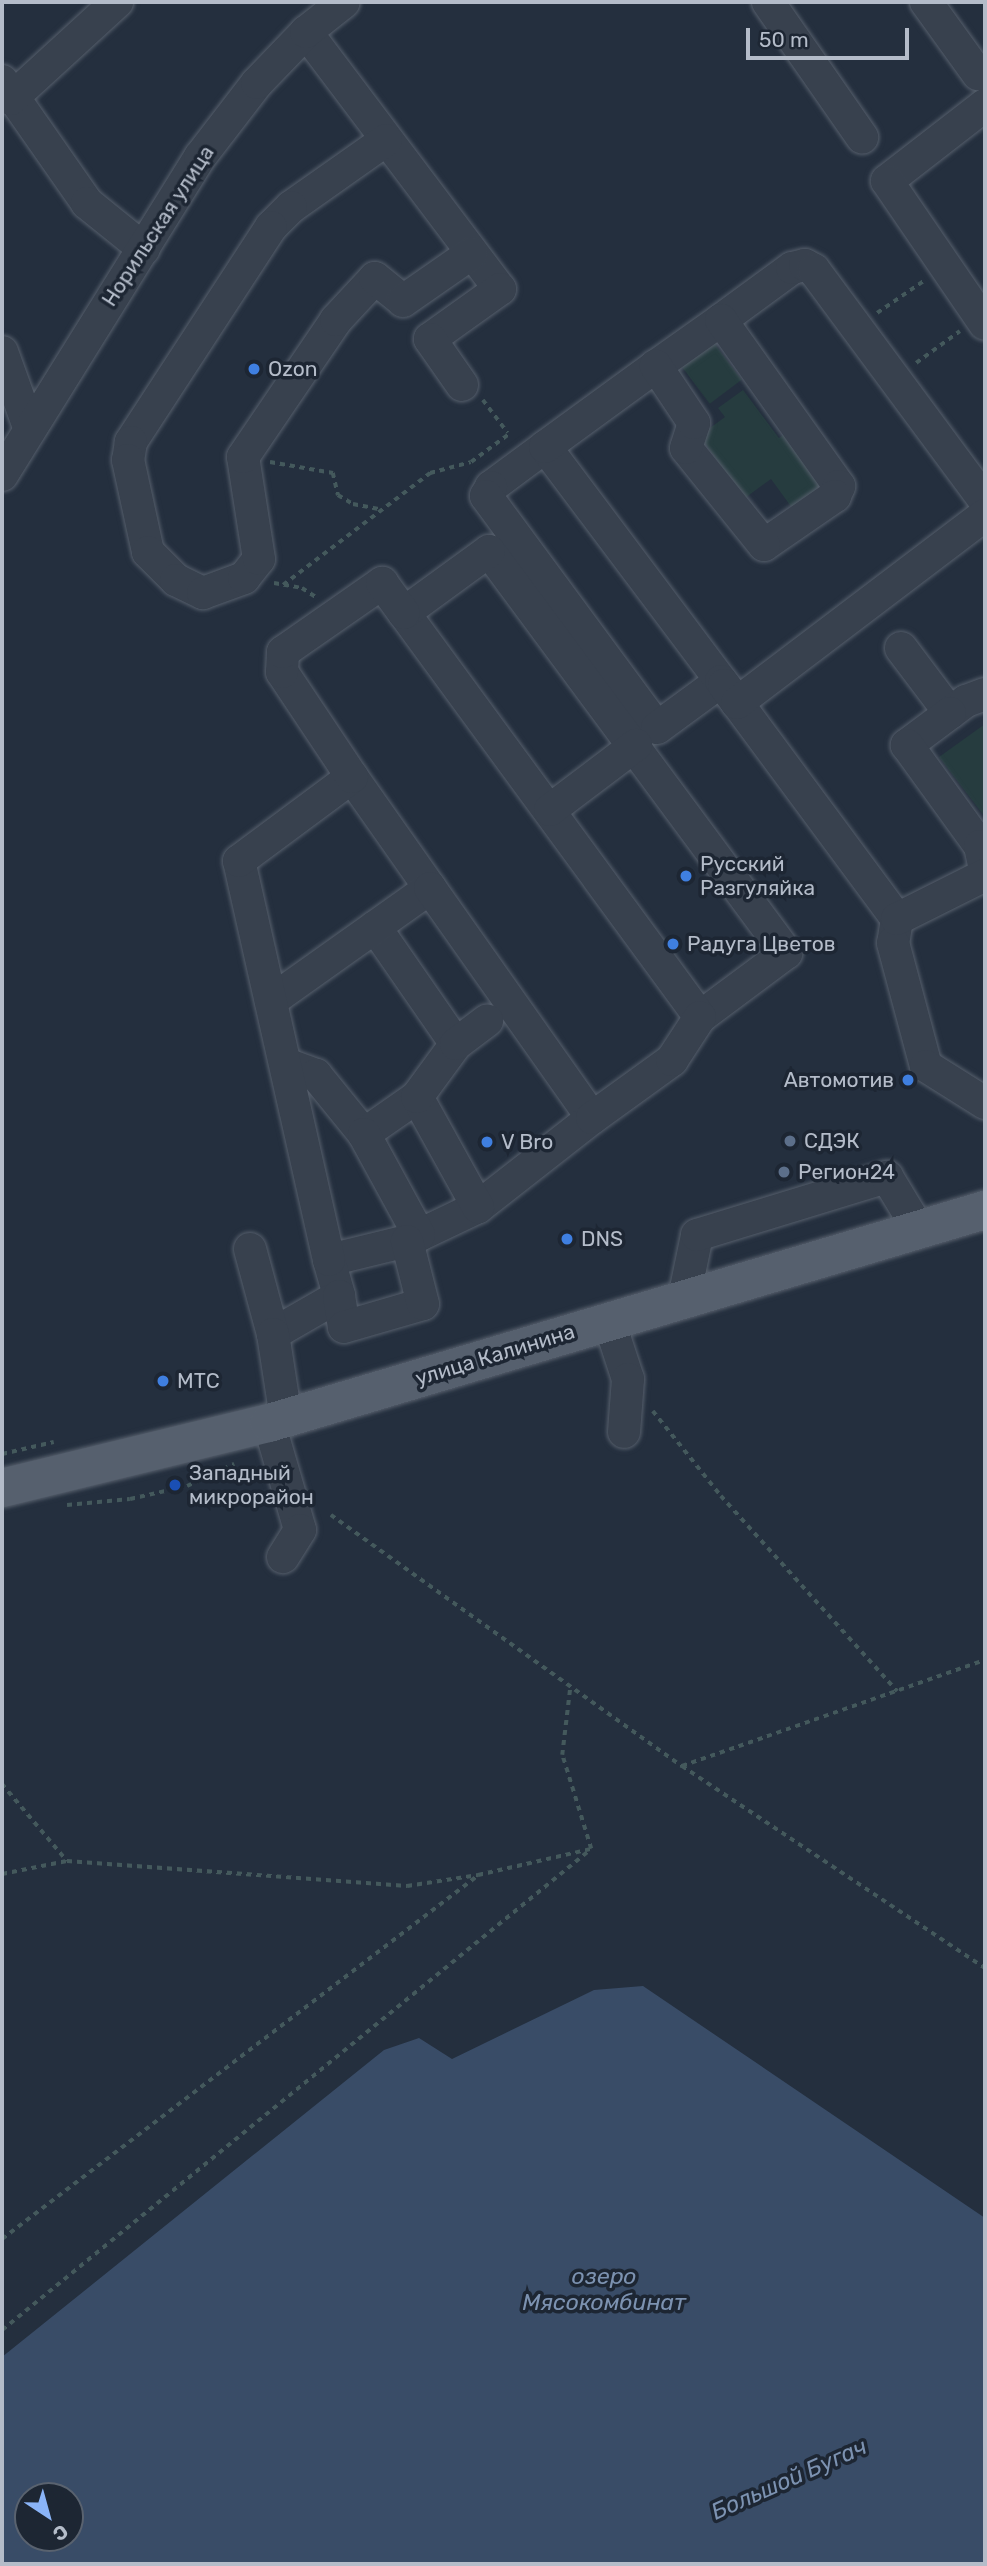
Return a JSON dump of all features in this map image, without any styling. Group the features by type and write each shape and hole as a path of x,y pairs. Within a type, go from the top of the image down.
{"main road":[{"name":"улица Калинина","path":"2,1488 277,1420 985,1210"}],"street":[{"path":"117,2 6,90 87,203 144,249"},
{"name":"Норильская улица","path":"2,475 29,427 200,157 257,83 306,32 344,2"},
{"path":"768,2 862,137"},
{"path":"926,2 978,74"},
{"path":"306,32 500,289 430,340 463,385"},
{"path":"983,320 887,181 985,106"},
{"path":"386,141 291,207 271,227 131,442 128,460 148,552 176,580 202,593 244,578 259,559 243,457 336,320 375,278 403,301 472,253"},
{"path":"985,501 805,264 792,268 656,366 491,487 486,496 489,504 657,728 729,692 985,515"},
{"path":"656,366 694,424 687,442 690,454 755,538 764,545 772,543 835,496 839,486 721,320"},
{"path":"2,352 29,427"},
{"path":"537,454 729,692 897,919 893,943 926,1066 985,1103"},
{"path":"329,1260 413,1238 478,1207 672,1060 700,1017 786,953 636,746 489,551 404,613"},
{"path":"592,1118 352,777 282,672 283,652 382,583 700,1017"},
{"path":"901,648 950,713"},
{"path":"897,919 985,872 980,846 907,745 966,701 985,695"},
{"path":"550,810 636,746"},
{"path":"286,1064 316,1075 364,1134 413,1238 423,1304 344,1327 239,861 352,777"},
{"path":"271,1001 430,888"},
{"path":"375,927 456,1044"},
{"path":"364,1134 417,1097 456,1044 487,1021"},
{"path":"417,1097 478,1207"},
{"path":"684,1298 697,1235 887,1177 919,1230"},
{"path":"250,1249 273,1335 277,1420 300,1530 283,1556"},
{"path":"273,1335 339,1296"},
{"path":"608,1321 628,1379 624,1432"}],"path":[{"path":"864,340 885,325 876,313 944,267"},
{"path":"907,354 914,364 983,320"},
{"path":"463,385 467,391 473,386 509,434 537,454"},
{"path":"283,585 379,509 430,474 471,462 509,434"},
{"path":"243,457 333,473 338,495 353,505 379,509"},
{"path":"244,578 302,588 340,612"},
{"path":"628,1379 721,1496 897,1691"},
{"path":"331,1515 682,1766 985,1968"},
{"path":"682,1766 985,1660"},
{"path":"570,1688 562,1755 591,1849"},
{"path":"2,1784 67,1861"},
{"path":"2,1874 67,1861 407,1886 478,1875 591,1849"},
{"path":"2,2330 591,1849"},
{"path":"2,2239 478,1875"}],"green space":[{"path":"714,343 742,380 710,404 682,367"},
{"path":"743,390 779,438 788,431 829,486 795,512 771,479 745,498 699,436 725,417 718,408"},
{"path":"985,724 985,817 939,757"}],"water":[{"name":"озеро Мясокомбинат","path":"643,1986 985,2218 985,2564 2,2564 2,2357 384,2050 419,2038 452,2059 594,1990"}],"place":[{"name":"Ozon","path":"254,369"},
{"name":"Русский Разгуляйка","path":"686,876"},
{"name":"Радуга Цветов","path":"673,944"},
{"name":"Автомотив","path":"908,1080"},
{"name":"СДЭК","path":"790,1141"},
{"name":"V Bro","path":"487,1142"},
{"name":"Регион24","path":"784,1172"},
{"name":"DNS","path":"567,1239"},
{"name":"МТС","path":"163,1381"},
{"name":"Западный микрорайон","path":"175,1485"}],"water label":[{"name":"Большой Бугач","path":"789,2479"}]}
